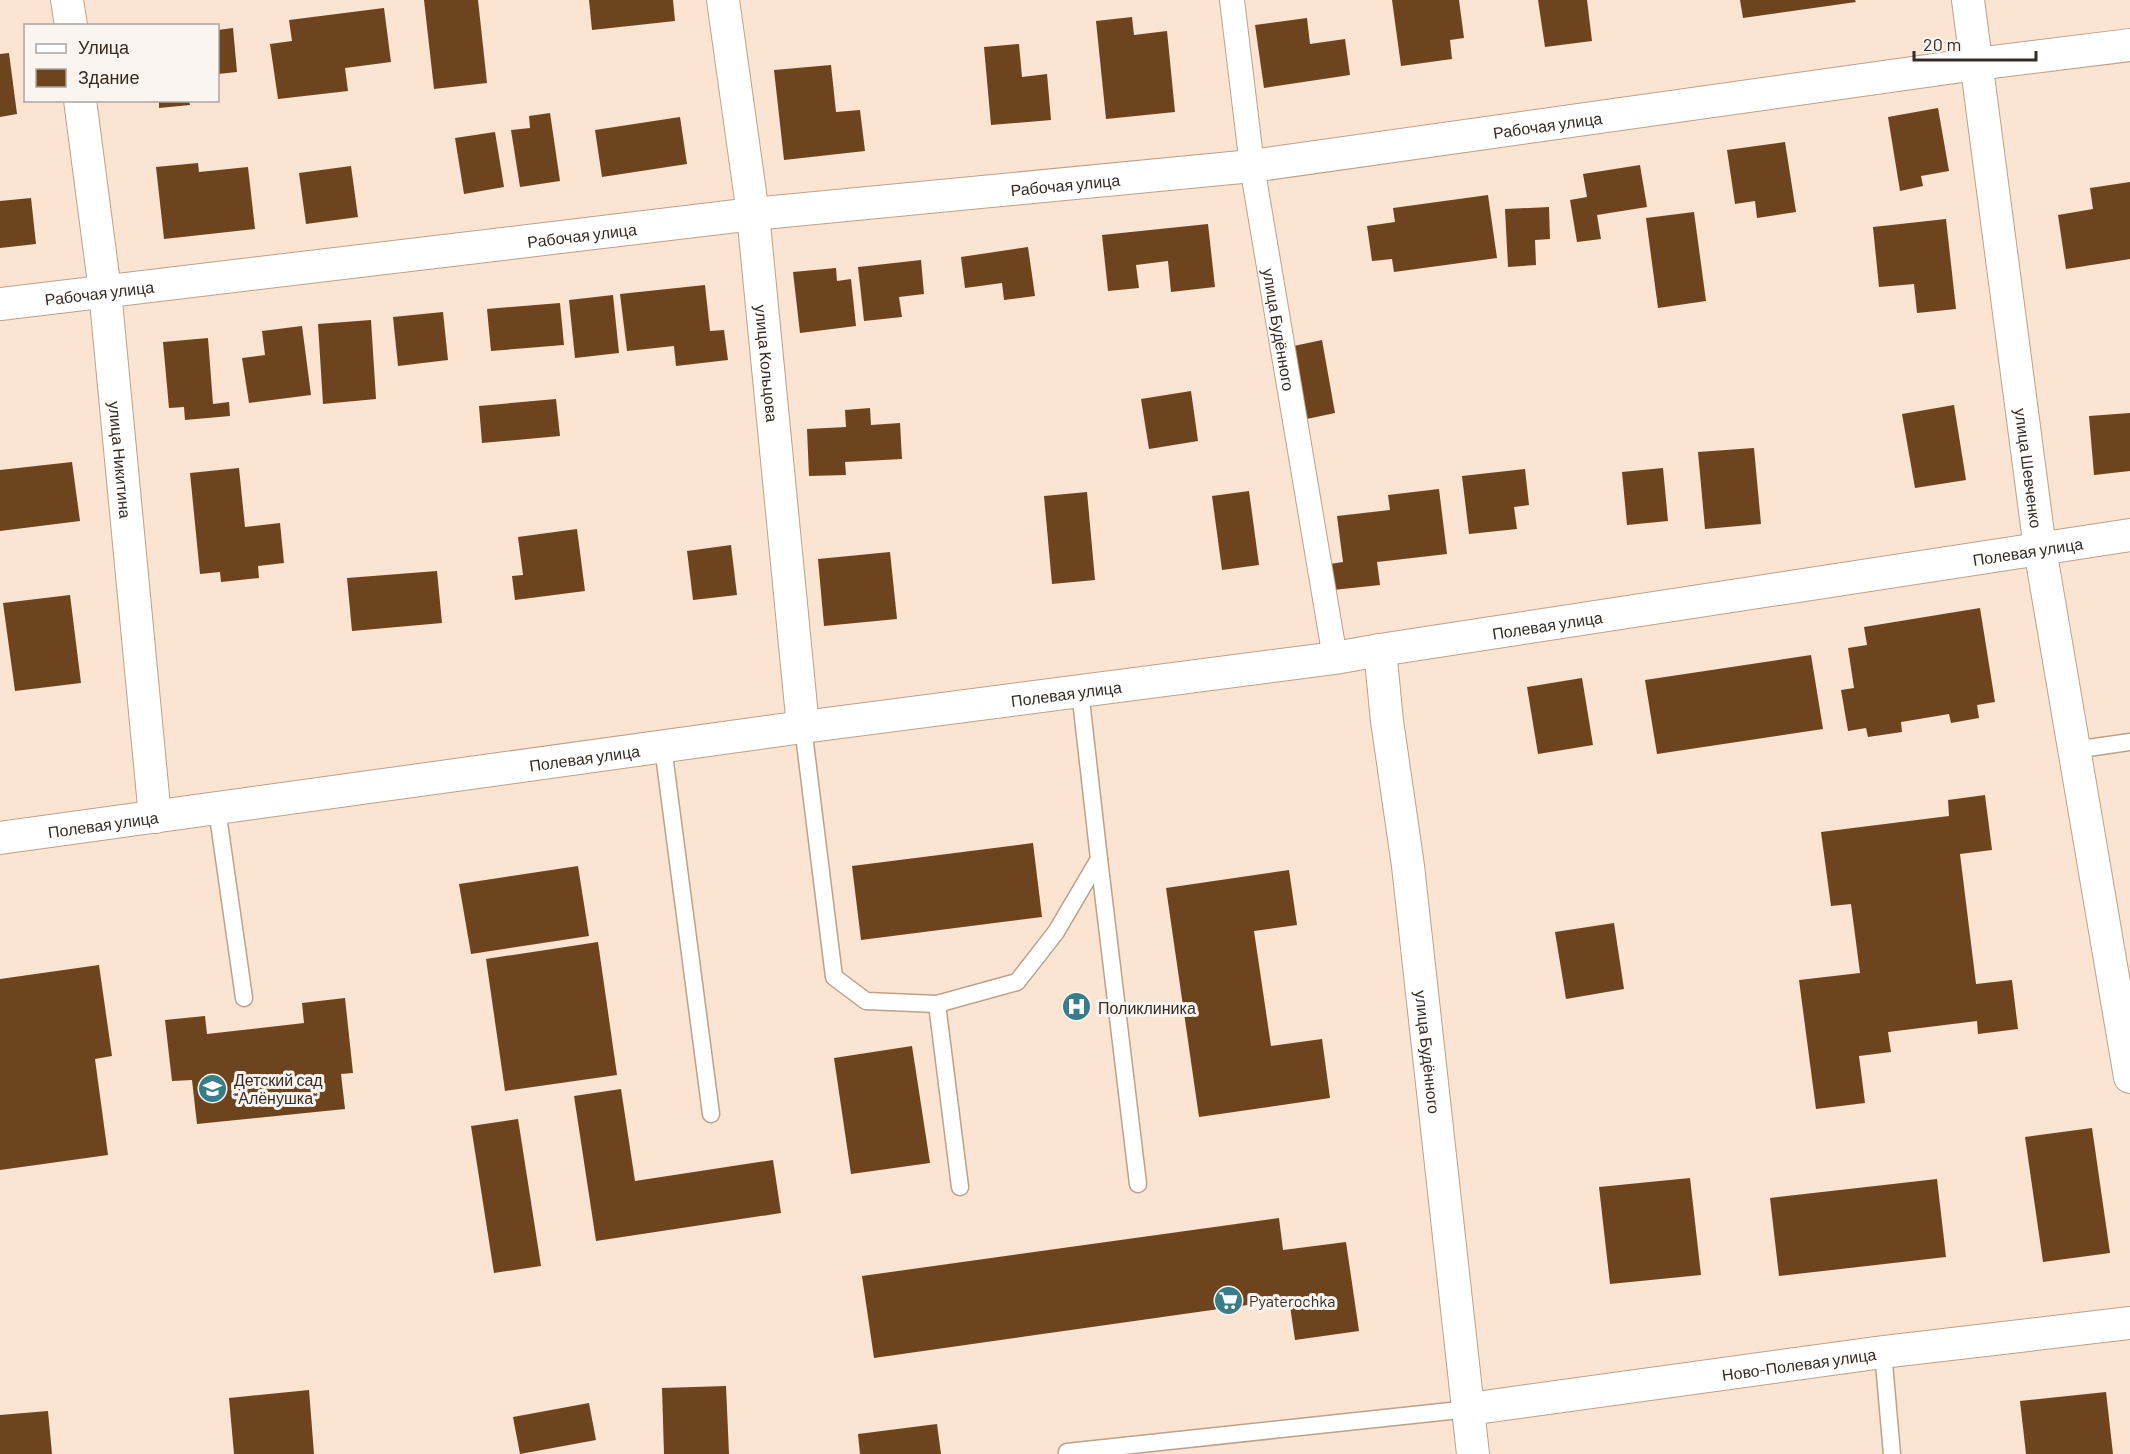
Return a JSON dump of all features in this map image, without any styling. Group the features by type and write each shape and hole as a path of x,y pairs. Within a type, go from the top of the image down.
{"street":[{"path":"68,0 71,24"},
{"name":"улица Кольцова","path":"723,0 753,214 803,727"},
{"name":"улица Будённого","path":"1232,0 1252,166 1335,658"},
{"name":"улица Шевченко","path":"1968,0 2040,549 2074,750 2125,1023 2130,1077"},
{"name":"Рабочая улица","path":"0,304 753,214 1252,166 1976,64 2130,45"},
{"name":"улица Никитина","path":"80,102 105,291 155,817"},
{"name":"Полевая улица","path":"0,838 803,727 1335,658 2130,535"},
{"name":"улица Будённого","path":"1380,650 1387,721 1408,866 1473,1454"},
{"name":"Ново-Полевая улица","path":"1469,1409 1883,1352 2130,1323"}],"lane":[{"path":"1080,691 1138,1184"},
{"path":"803,727 834,977 866,1001 937,1004 1017,982 1056,932 1099,859"},
{"path":"2074,750 2130,742"},
{"path":"663,747 711,1114"},
{"path":"217,809 244,998"},
{"path":"937,1004 960,1187"},
{"path":"1883,1352 1892,1454"},
{"path":"1067,1452 1469,1409"}],"building":[{"path":"424,0 478,0 487,83 434,89"},
{"path":"589,0 673,0 675,21 592,30"},
{"path":"1392,0 1459,0 1464,38 1450,40 1452,59 1401,66"},
{"path":"1538,0 1587,0 1592,41 1545,47"},
{"path":"1740,0 1855,0 1856,2 1743,18"},
{"path":"384,8 391,62 345,68 348,91 278,99 270,44 292,41 289,20"},
{"path":"1132,17 1134,35 1167,31 1175,112 1106,119 1096,21"},
{"path":"1307,18 1310,44 1345,39 1350,75 1264,88 1255,25"},
{"path":"233,28 237,72 219,74 219,30"},
{"path":"1019,44 1022,77 1047,74 1051,120 991,125 984,47"},
{"path":"9,53 17,114 0,117 0,54"},
{"path":"831,65 836,112 860,110 865,151 784,160 774,70"},
{"path":"159,102 189,102 190,105 159,108"},
{"path":"1938,108 1949,171 1921,176 1923,186 1900,191 1888,117"},
{"path":"550,113 560,181 520,187 511,130 530,128 529,116"},
{"path":"680,117 687,164 602,177 595,130"},
{"path":"495,132 504,187 464,194 455,138"},
{"path":"1785,142 1796,212 1757,218 1755,201 1735,204 1727,150"},
{"path":"198,163 199,172 248,167 255,229 164,239 156,167"},
{"path":"1640,165 1647,207 1597,215 1601,239 1577,242 1570,200 1587,197 1583,174"},
{"path":"351,166 358,217 306,224 299,173"},
{"path":"2130,182 2130,259 2066,269 2058,215 2093,209 2090,188"},
{"path":"1488,195 1497,258 1394,272 1392,259 1372,261 1367,226 1395,222 1393,208"},
{"path":"31,198 36,244 0,248 0,201"},
{"path":"1549,207 1550,239 1535,240 1536,265 1508,267 1505,209"},
{"path":"1694,212 1706,301 1658,308 1646,218"},
{"path":"1946,219 1956,309 1917,313 1914,284 1879,287 1873,227"},
{"path":"1208,224 1215,287 1171,292 1168,261 1136,265 1139,288 1108,291 1102,235"},
{"path":"1028,247 1035,296 1004,300 1002,283 965,288 961,257"},
{"path":"921,260 924,294 899,297 902,317 864,321 858,267"},
{"path":"836,268 837,281 851,279 856,326 800,333 793,272"},
{"path":"705,285 710,331 724,330 728,360 676,366 674,346 627,351 620,294"},
{"path":"613,295 619,353 575,358 569,300"},
{"path":"560,303 564,345 491,351 487,309"},
{"path":"443,312 448,360 398,366 393,317"},
{"path":"371,320 376,399 323,404 318,324"},
{"path":"302,326 311,395 249,403 242,358 265,355 262,331"},
{"path":"208,338 213,404 229,402 230,416 185,420 184,407 169,408 163,342"},
{"path":"1322,340 1335,413 1302,420 1289,347"},
{"path":"1191,391 1198,441 1149,449 1141,399"},
{"path":"556,399 560,436 482,443 479,406"},
{"path":"1954,405 1966,480 1915,488 1902,414"},
{"path":"870,408 871,425 900,423 902,459 845,462 846,475 809,476 807,429 846,427 845,410"},
{"path":"2130,413 2130,471 2094,475 2089,416"},
{"path":"1754,448 1761,524 1705,529 1698,452"},
{"path":"72,462 80,521 0,531 0,470"},
{"path":"239,468 245,527 280,523 284,563 258,566 259,578 221,582 220,572 200,574 190,473"},
{"path":"1663,468 1668,521 1627,525 1622,472"},
{"path":"1525,469 1529,505 1514,507 1517,529 1469,534 1462,476"},
{"path":"1439,489 1447,554 1377,562 1380,585 1333,590 1330,564 1343,562 1337,516 1390,510 1388,495"},
{"path":"1249,491 1259,565 1222,570 1212,496"},
{"path":"1087,492 1095,580 1052,584 1044,496"},
{"path":"577,529 585,591 515,600 512,576 523,575 518,537"},
{"path":"731,545 737,595 693,600 687,551"},
{"path":"890,552 897,619 824,626 818,559"},
{"path":"437,571 442,623 352,631 347,578"},
{"path":"70,595 81,683 15,691 3,603"},
{"path":"1980,608 1995,702 1977,705 1979,718 1951,723 1949,714 1901,722 1902,732 1868,737 1866,728 1848,731 1841,690 1854,688 1848,648 1867,645 1864,627"},
{"path":"1811,655 1823,729 1657,754 1645,680"},
{"path":"1582,678 1593,745 1538,754 1527,687"},
{"path":"1985,795 1992,850 1960,854 1976,984 2012,980 2018,1029 1978,1034 1977,1021 1888,1032 1891,1052 1859,1056 1865,1103 1816,1109 1799,980 1860,973 1851,904 1831,906 1821,832 1949,816 1948,800"},
{"path":"1033,843 1042,917 861,940 852,866"},
{"path":"578,866 589,936 471,954 459,884"},
{"path":"1289,870 1297,925 1254,931 1271,1046 1322,1039 1330,1098 1199,1117 1166,888"},
{"path":"1614,923 1624,989 1566,999 1555,932"},
{"path":"598,942 617,1075 505,1091 486,959"},
{"path":"99,965 112,1056 95,1059 108,1155 0,1170 0,979"},
{"path":"345,998 353,1073 341,1074 345,1109 197,1124 192,1080 172,1081 165,1020 205,1016 207,1034 304,1023 302,1003"},
{"path":"912,1046 930,1163 851,1174 834,1058"},
{"path":"621,1089 635,1181 773,1160 781,1213 596,1241 574,1096"},
{"path":"518,1119 541,1266 494,1273 471,1126"},
{"path":"2092,1128 2110,1253 2043,1262 2025,1137"},
{"path":"1690,1178 1701,1275 1610,1284 1599,1187"},
{"path":"1937,1179 1946,1257 1779,1276 1770,1198"},
{"path":"1279,1218 1283,1250 1346,1242 1359,1331 1295,1340 1289,1299 874,1358 862,1276"},
{"path":"726,1386 729,1454 664,1454 662,1388"},
{"path":"309,1390 314,1454 234,1454 229,1398"},
{"path":"2106,1392 2113,1454 2026,1454 2020,1401"},
{"path":"589,1403 596,1440 520,1454 513,1417"},
{"path":"48,1411 52,1454 0,1454 0,1415"},
{"path":"937,1424 941,1454 860,1454 858,1434"}],"place":[{"name":"Поликлиника","path":"1077,1007"},
{"name":"Детский сад \"Алёнушка\"","path":"213,1088"},
{"name":"Pyaterochka","path":"1228,1300"}]}
